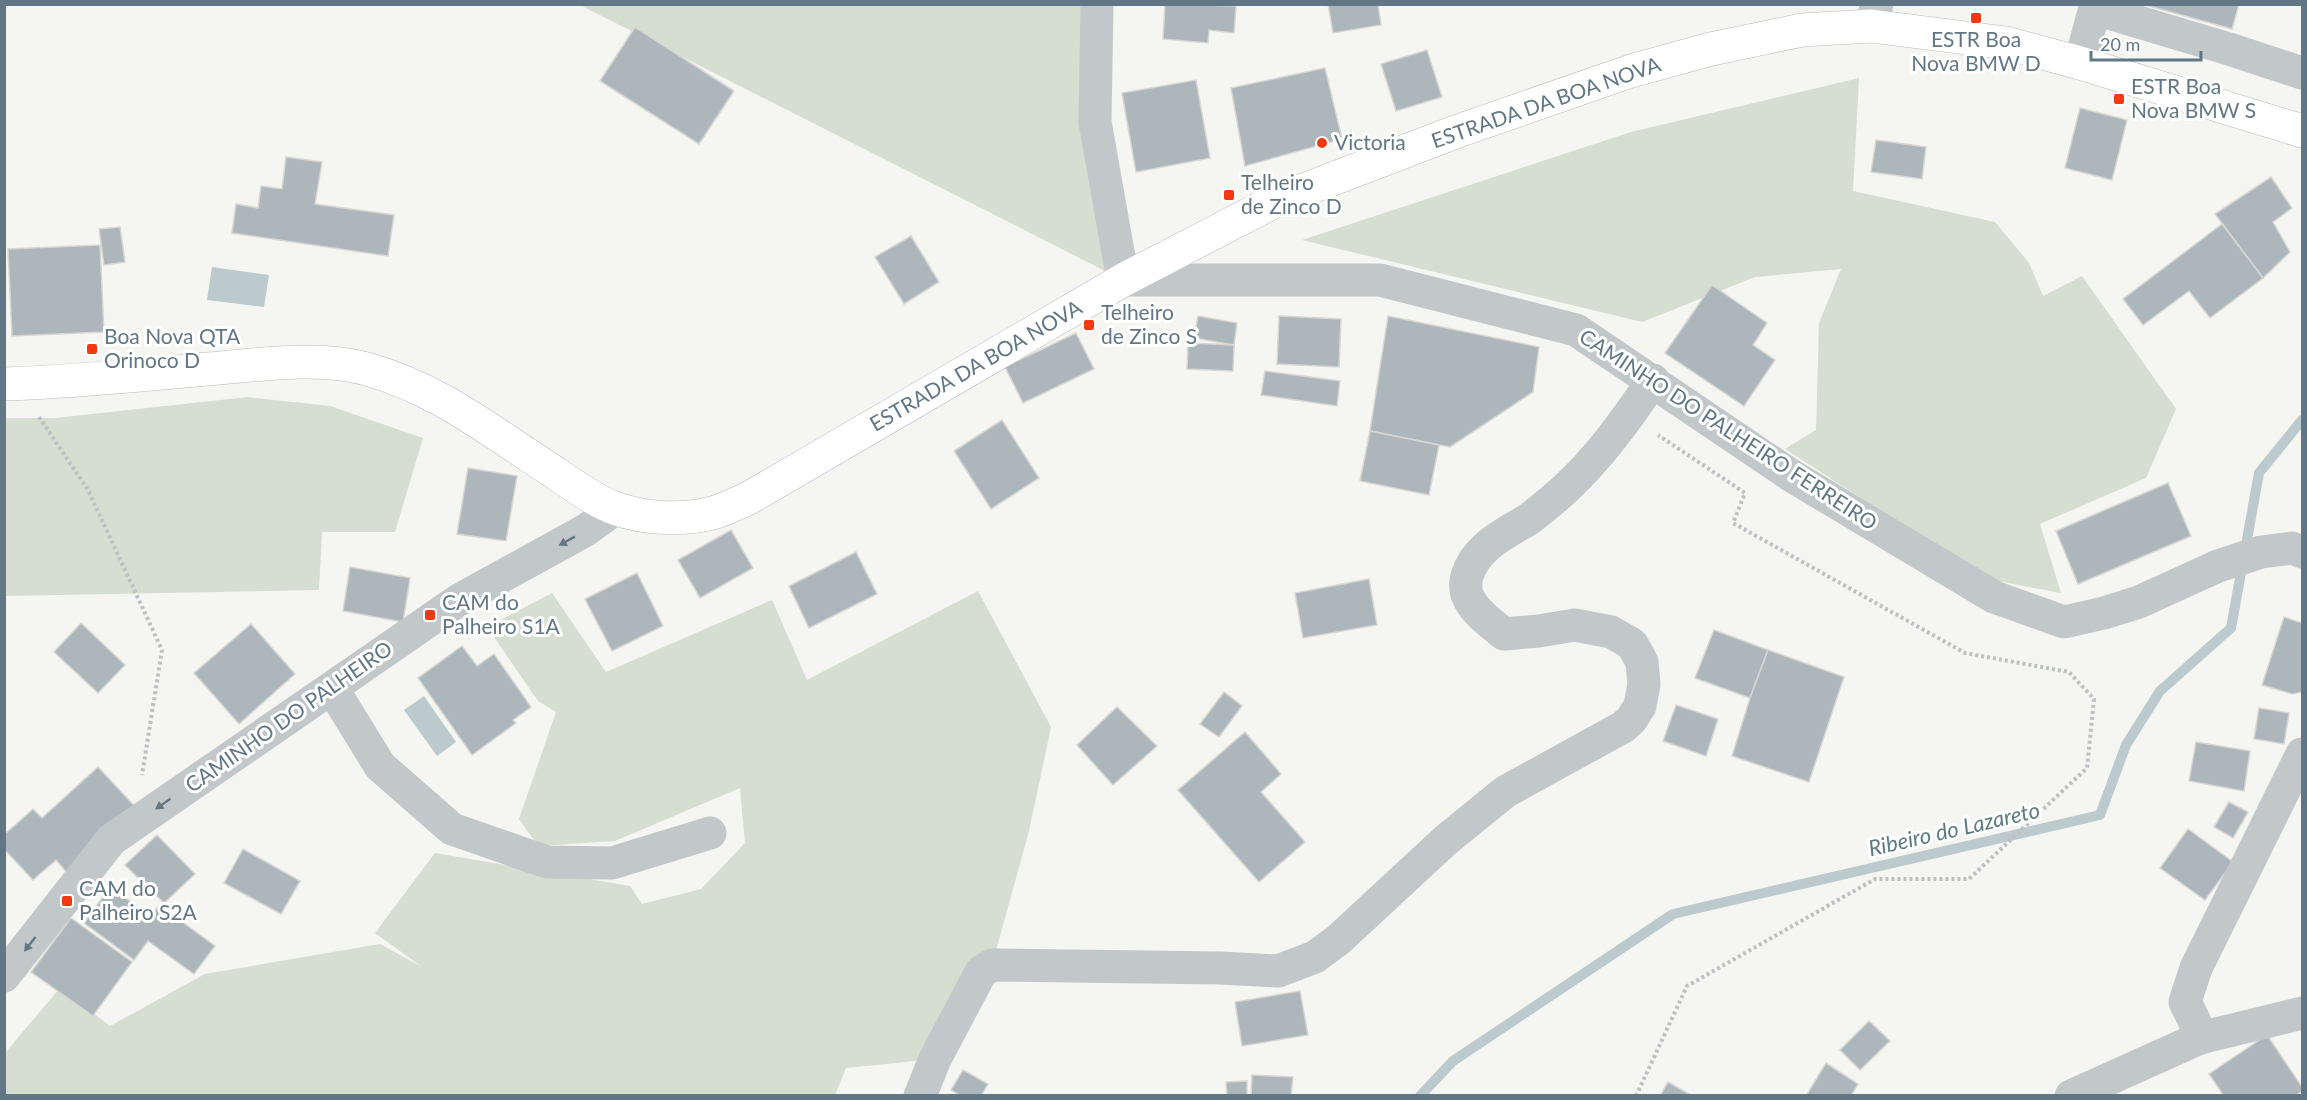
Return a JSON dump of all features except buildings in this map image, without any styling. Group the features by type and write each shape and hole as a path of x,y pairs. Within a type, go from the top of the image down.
{"main road":[{"name":"ESTRADA DA BOA NOVA","path":"11,384 58,383 264,364 322,363 367,369 402,380 462,410 571,484 616,508 643,515 693,516 715,512 749,498 1123,280 1275,201 1458,131 1599,82 1711,50 1874,15 2006,43 2080,63 2302,131"}],"street":[{"path":"1097,4 1095,122 1123,280"},
{"path":"2080,63 2096,7 2302,73"},
{"name":"CAMINHO DO PALHEIRO FERREIRO","path":"1123,280 1380,280 1576,330 1792,476 1994,597 2064,622 2104,614 2139,602 2218,566 2261,552 2292,549 2302,552"},
{"path":"1629,415 1653,380"},
{"name":"CAMINHO DO PALHEIRO FERREIRO","path":"920,1095 935,1059 981,972 992,965 1278,971 1315,957 1338,940 1446,840 1504,792 1631,720 1640,706 1644,684 1642,662 1632,644 1611,632 1575,625 1504,634 1481,616 1469,600 1466,578 1486,545 1531,517 1564,489 1592,461 1629,415"},
{"name":"CAMINHO DO PALHEIRO","path":"4,976 111,840 459,600 586,530 616,508"},
{"path":"332,688 380,766 452,829 547,862 612,863 710,833"},
{"path":"2200,1038 2185,1002 2196,968 2302,754"},
{"path":"2071,1095 2200,1038 2302,1013"}],"path":[{"path":"11,384 88,490 162,650 141,781 156,808"},
{"path":"1629,415 1745,493 1733,523 1965,653 2069,672 2094,699 2087,768 1969,879 1875,879 1687,986 1636,1095"}],"shaded area":[{"path":"580,5 1097,5 1123,280"},
{"path":"1859,78 1853,191 1995,222 2029,263 2043,296 2082,276 2176,409 2146,478 2040,524 2061,593 1987,579 1785,449 1816,430 1819,323 1841,269 1755,277 1642,322 1302,240 1631,132"},
{"path":"212,267 269,275 264,307 207,300"},
{"path":"248,397 330,406 423,438 395,532 322,532 319,590 5,596 5,418 56,418"},
{"path":"978,591 1051,727 1029,831 992,965 935,1059 846,1068 835,1095 5,1096 5,1053 60,988 110,1026 205,974 380,944 422,967 375,933 435,853 630,886 642,904 701,889 745,843 740,788 615,841 538,846 519,819 556,712 538,701 487,627 552,593 606,672 772,600 807,680"},
{"path":"424,696 456,742 437,756 404,710"}],"waterway":[{"name":"Ribeiro do Lazareto","path":"1420,1096 1453,1061 1673,914 2100,815 2126,745 2160,691 2231,628 2259,473 2302,420"}],"place":[{"name":"ESTR Boa Nova BMW D","path":"1976,18"},
{"name":"ESTR Boa Nova BMW S","path":"2119,99"},
{"name":"Victoria","path":"1322,143"},
{"name":"Telheiro de Zinco D","path":"1229,195"},
{"name":"Telheiro de Zinco S","path":"1089,325"},
{"name":"Boa Nova QTA Orinoco D","path":"92,349"},
{"name":"CAM do Palheiro S1A","path":"430,615"},
{"name":"CAM do Palheiro S2A","path":"67,901"}]}
